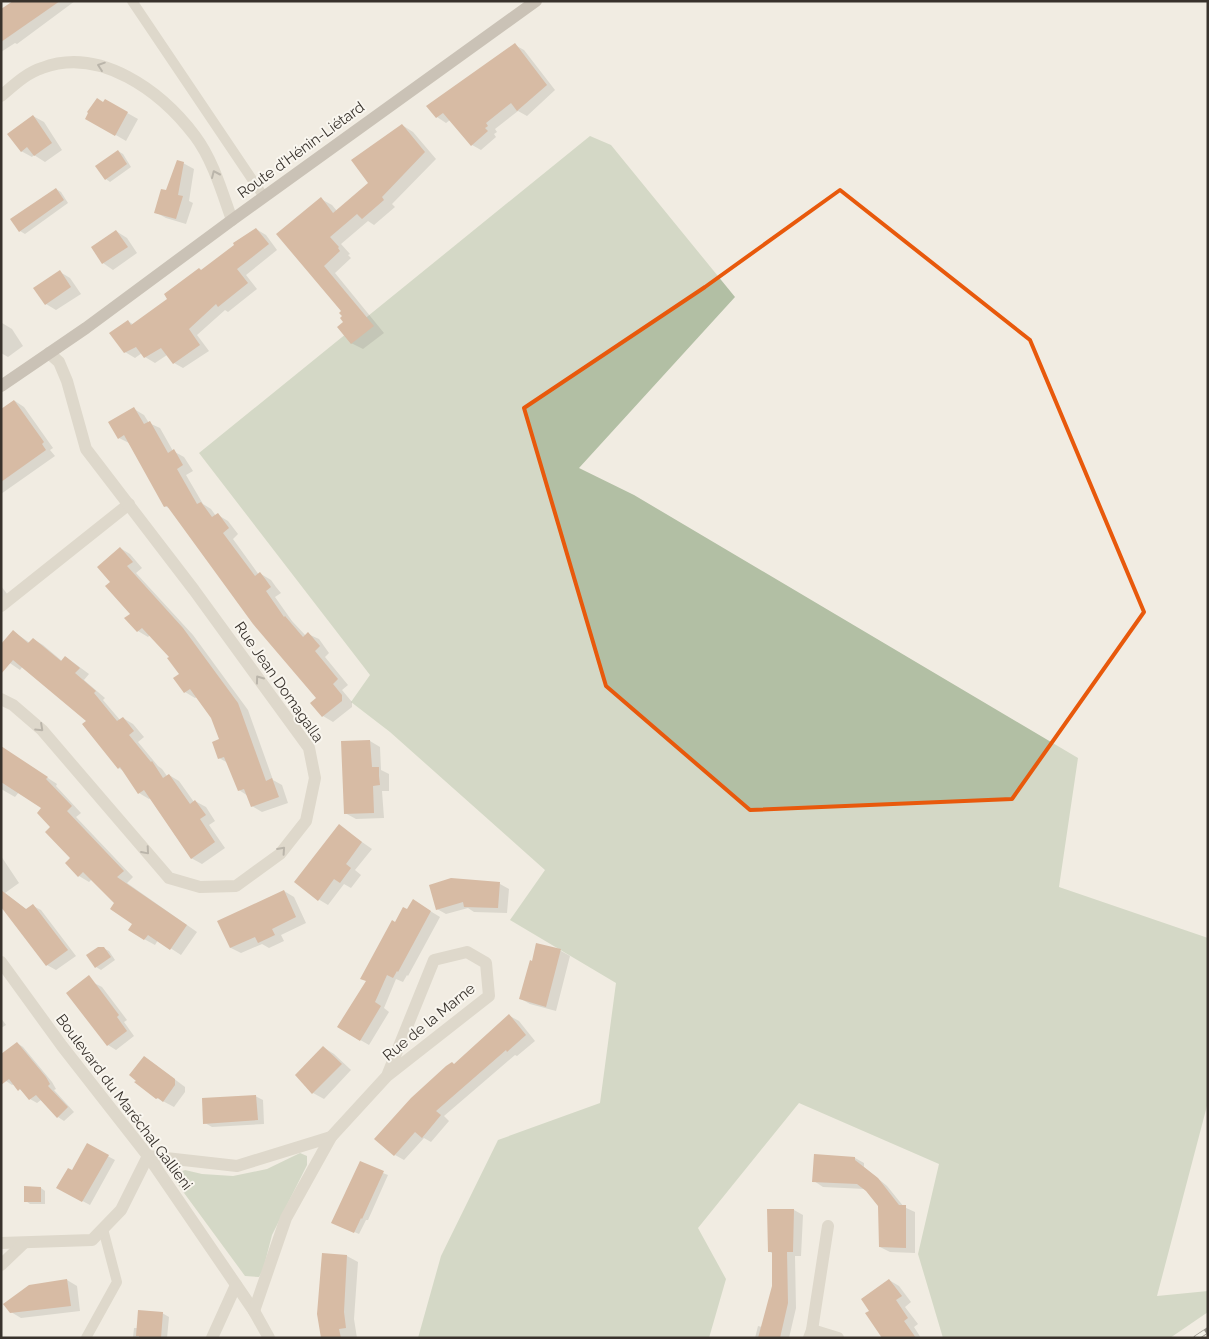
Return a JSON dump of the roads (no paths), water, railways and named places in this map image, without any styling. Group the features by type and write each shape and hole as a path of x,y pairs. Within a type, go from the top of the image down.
{"main road":[{"name":"Route d'Hénin-Liétard","path":"1,386 86,328 232,220 536,1"}],"street":[{"path":"1,96 19,81 41,68 68,62 92,63 122,73 151,91 172,110 196,137 216,175 232,220"},
{"name":"Rue Jean Domagalla","path":"1,699 13,705 42,730 170,878 200,887 236,886 280,854 306,821 315,778 309,748 194,590 86,449 67,381 59,362 49,353"},
{"path":"1,606 128,504"},
{"name":"Rue de la Marne","path":"254,1311 286,1218 331,1137 387,1076 489,996 486,963 467,952 434,960 387,1076"},
{"name":"Boulevard du Maréchal Gallieni","path":"1,962 62,1046 148,1156 254,1311 269,1338"},
{"path":"1,1243 92,1240 121,1210 148,1156 238,1166 331,1137"},
{"path":"828,1226 810,1334 838,1338"},
{"path":"1,1266 24,1243"},
{"path":"212,1338 236,1285"}],"lane":[{"path":"132,1 264,197"},
{"path":"86,1338 117,1282 103,1229"}],"railway":[{"path":"1196,1338 1208,1330"}]}
